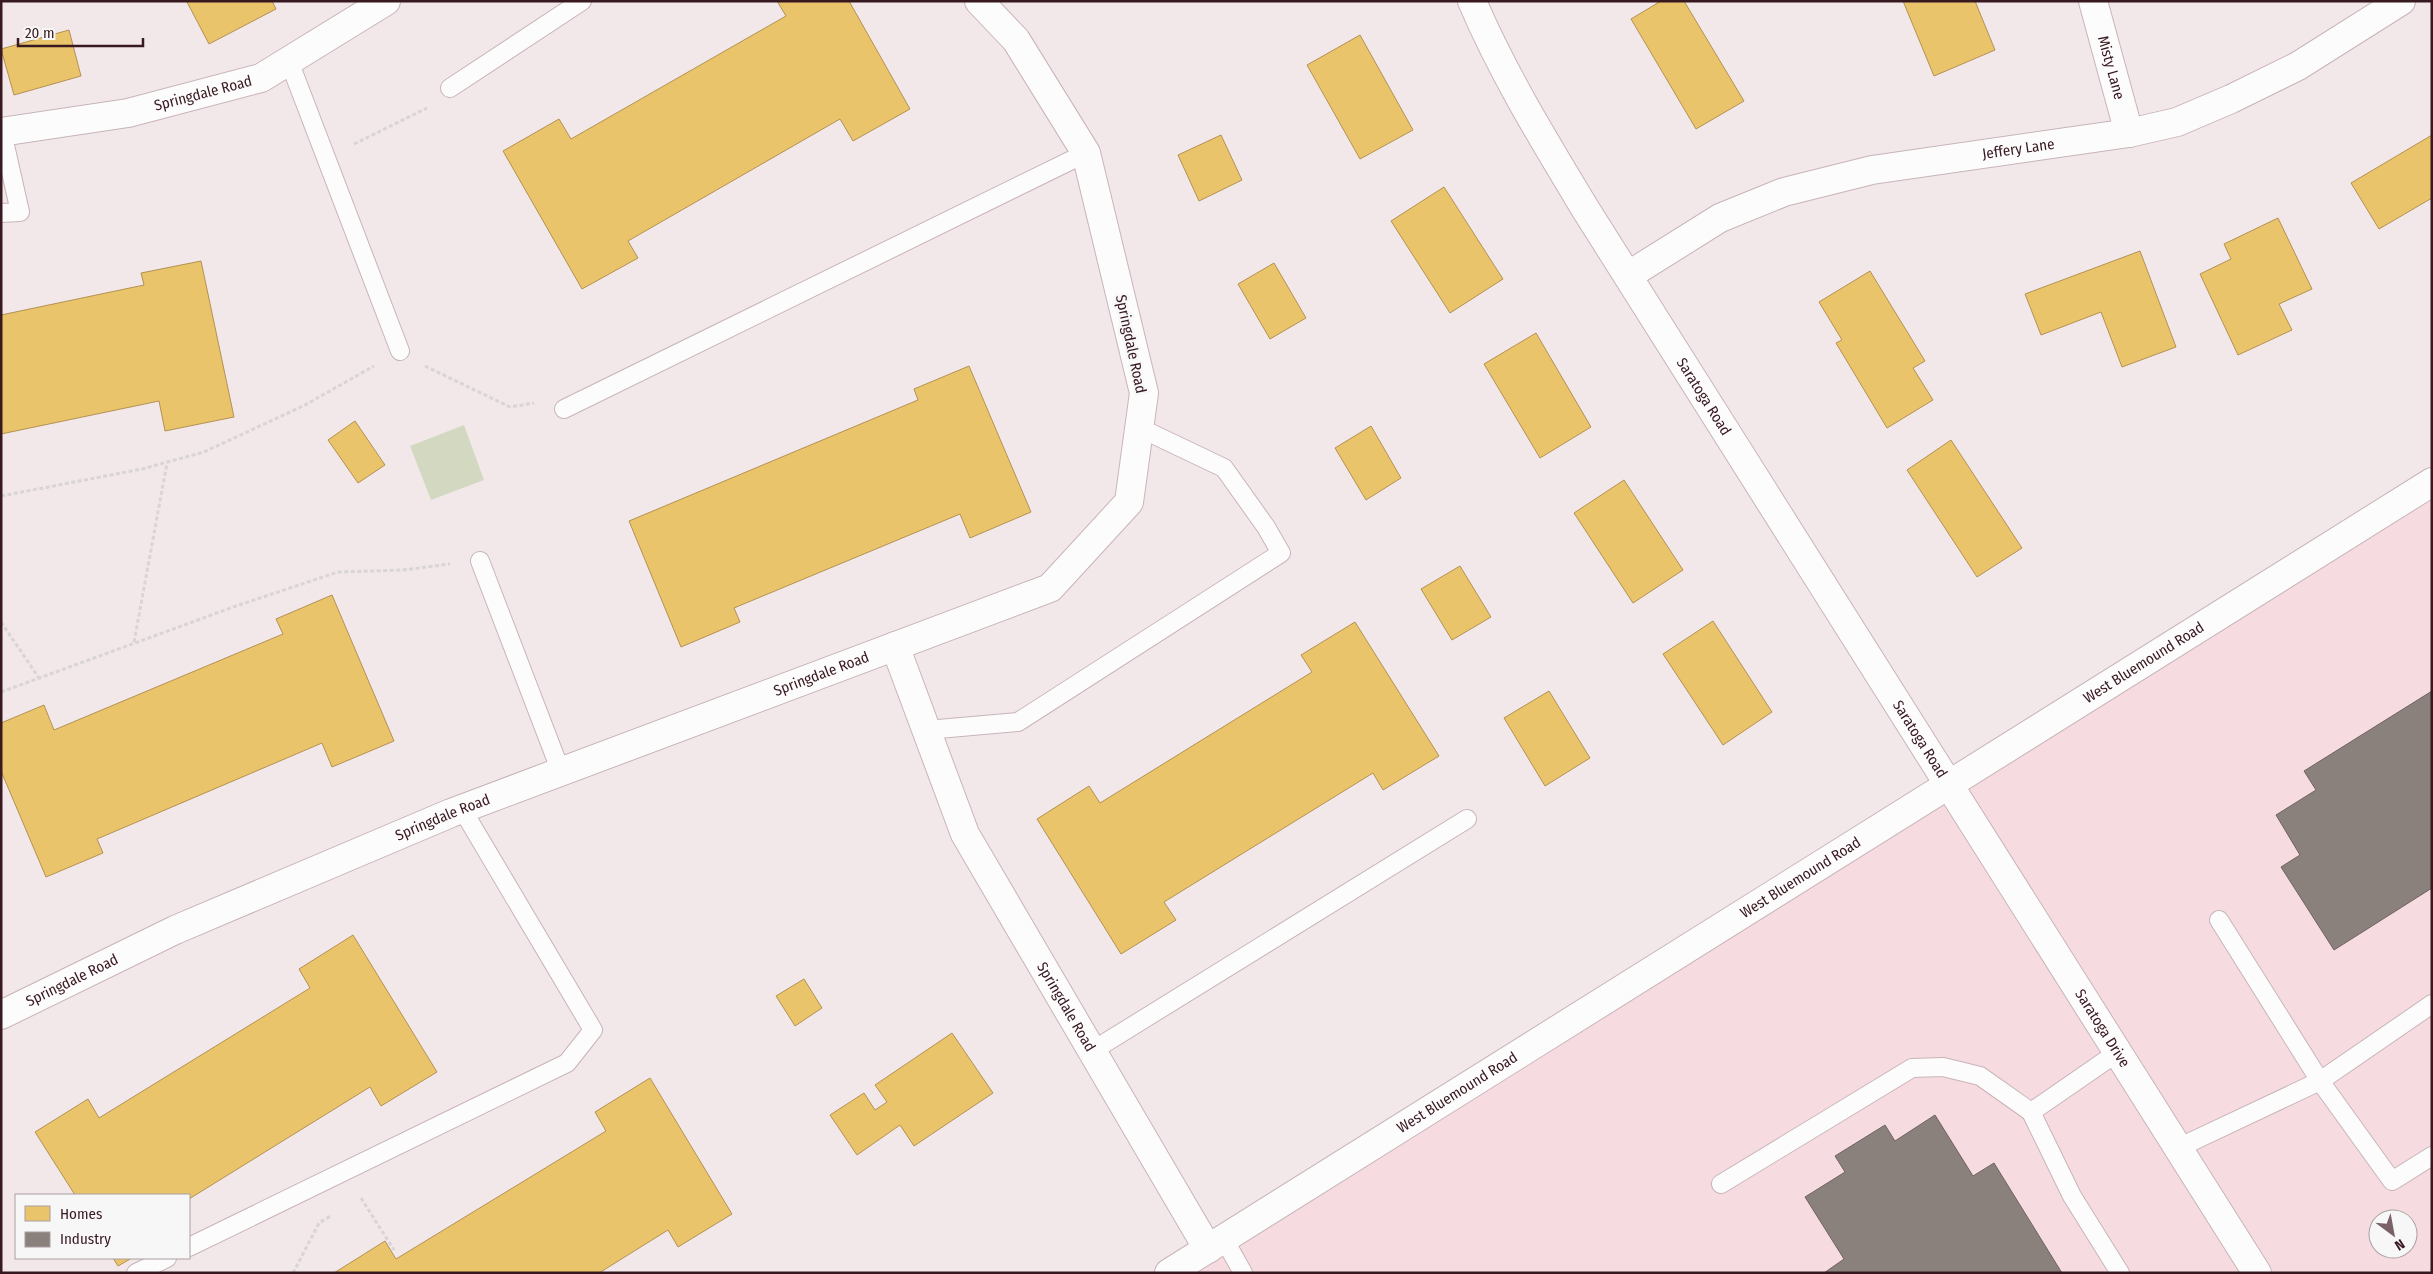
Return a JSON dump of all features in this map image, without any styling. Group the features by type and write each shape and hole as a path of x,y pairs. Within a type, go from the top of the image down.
{"street":[{"name":"Springdale Road","path":"2,132 128,113 261,78 386,1"},
{"name":"Springdale Road","path":"1,1015 175,930 462,809 1050,588 1129,502 1144,393 1086,153 1016,40 978,1"},
{"name":"Saratoga Road","path":"1472,1 1485,33 1544,141 1948,783"},
{"name":"Misty Lane","path":"2093,1 2129,133"},
{"name":"Jeffery Lane","path":"1629,275 1720,218 1784,192 1872,170 2129,133 2177,122 2231,99 2298,66 2401,1"},
{"name":"West Bluemound Road","path":"1169,1273 1948,783 2432,482"},
{"name":"Springdale Road","path":"895,646 965,834 1092,1051 1216,1244"},
{"name":"Saratoga Drive","path":"1948,783 2257,1273"}],"lane":[{"path":"450,88 582,1"},
{"path":"289,61 400,351"},
{"path":"1,213 20,212 2,132"},
{"path":"564,409 1086,153"},
{"path":"927,730 1018,722 1281,553 1266,527 1224,468 1140,428"},
{"path":"480,561 561,772"},
{"path":"190,1247 566,1063 592,1030 462,809"},
{"path":"1092,1051 1467,819"},
{"path":"2219,920 2320,1081 2392,1181 2432,1156"},
{"path":"2178,1148 2320,1081 2432,1004"},
{"path":"2031,1112 2118,1052"},
{"path":"1721,1184 1912,1068 1943,1067 1980,1076 2031,1112 2072,1196 2120,1273"},
{"path":"1216,1244 1243,1273"},
{"path":"136,1273 165,1259"}],"path":[{"path":"327,158 434,104 450,88"},
{"path":"1,496 142,469 204,452 306,404 400,351 439,374 510,408 534,403 564,409"},
{"path":"134,643 166,463"},
{"path":"1,692 236,606 338,572 403,570 480,561"},
{"path":"1,622 38,678"},
{"path":"352,1202 360,1197 394,1250"},
{"path":"293,1273 319,1223 336,1212"}],"shaded area":[{"path":"2432,476 2432,1273 1169,1273"}],"green space":[{"path":"464,425 484,480 431,500 410,446"}],"building: Homes":[{"path":"272,1 276,9 209,44 187,2"},
{"path":"777,1 849,1 910,109 853,141 840,119 628,241 638,258 582,289 503,151 559,119 571,139 786,16"},
{"path":"1661,1 1684,1 1744,101 1696,129 1631,19"},
{"path":"1903,1 1975,1 1995,50 1934,76"},
{"path":"69,30 81,76 14,95 1,49"},
{"path":"1360,35 1413,130 1360,159 1307,65"},
{"path":"1221,135 1242,180 1199,201 1178,155"},
{"path":"2432,135 2432,198 2379,229 2351,183"},
{"path":"1444,187 1503,279 1450,313 1391,221"},
{"path":"2278,218 2312,289 2279,304 2292,330 2238,355 2200,274 2231,259 2224,244"},
{"path":"2140,251 2176,347 2122,367 2101,312 2041,335 2025,294"},
{"path":"201,261 234,417 165,431 159,401 1,434 1,315 144,285 141,273"},
{"path":"1274,263 1306,318 1270,339 1238,284"},
{"path":"1870,271 1925,361 1913,368 1933,400 1887,428 1836,343 1842,340 1819,302"},
{"path":"1536,333 1591,427 1540,458 1484,364"},
{"path":"969,366 1031,512 970,538 960,514 734,608 740,622 681,647 629,521 918,400 914,389"},
{"path":"355,421 385,465 358,483 328,440"},
{"path":"1371,426 1401,478 1366,500 1335,448"},
{"path":"1951,440 2022,548 1977,577 1907,470"},
{"path":"1624,480 1683,570 1633,603 1574,513"},
{"path":"1460,566 1491,617 1452,640 1421,589"},
{"path":"332,595 394,741 332,767 322,743 97,839 103,853 46,877 1,771 1,723 44,705 54,730 283,634 276,619"},
{"path":"1713,621 1772,712 1723,745 1663,654"},
{"path":"1355,622 1439,756 1383,790 1373,773 1164,902 1176,920 1121,954 1037,819 1089,786 1100,803 1312,672 1301,655"},
{"path":"1549,691 1590,758 1545,786 1504,718"},
{"path":"353,935 437,1072 381,1106 370,1087 190,1198 190,1194 74,1194 35,1132 88,1099 99,1118 310,988 299,969"},
{"path":"804,979 822,1008 795,1026 776,996"},
{"path":"952,1033 993,1093 914,1146 900,1125 857,1155 830,1115 864,1093 875,1110 887,1102 875,1085"},
{"path":"650,1078 732,1214 678,1247 668,1230 599,1273 334,1273 385,1241 396,1259 606,1131 595,1112"},
{"path":"114,1259 130,1259 118,1266"}],"building: Industry":[{"path":"2432,691 2432,888 2334,950 2281,867 2300,855 2276,815 2316,790 2304,771"},
{"path":"1935,1115 1973,1176 1994,1163 2062,1273 1824,1273 1844,1259 1805,1197 1845,1172 1835,1156 1885,1125 1895,1141"}]}
